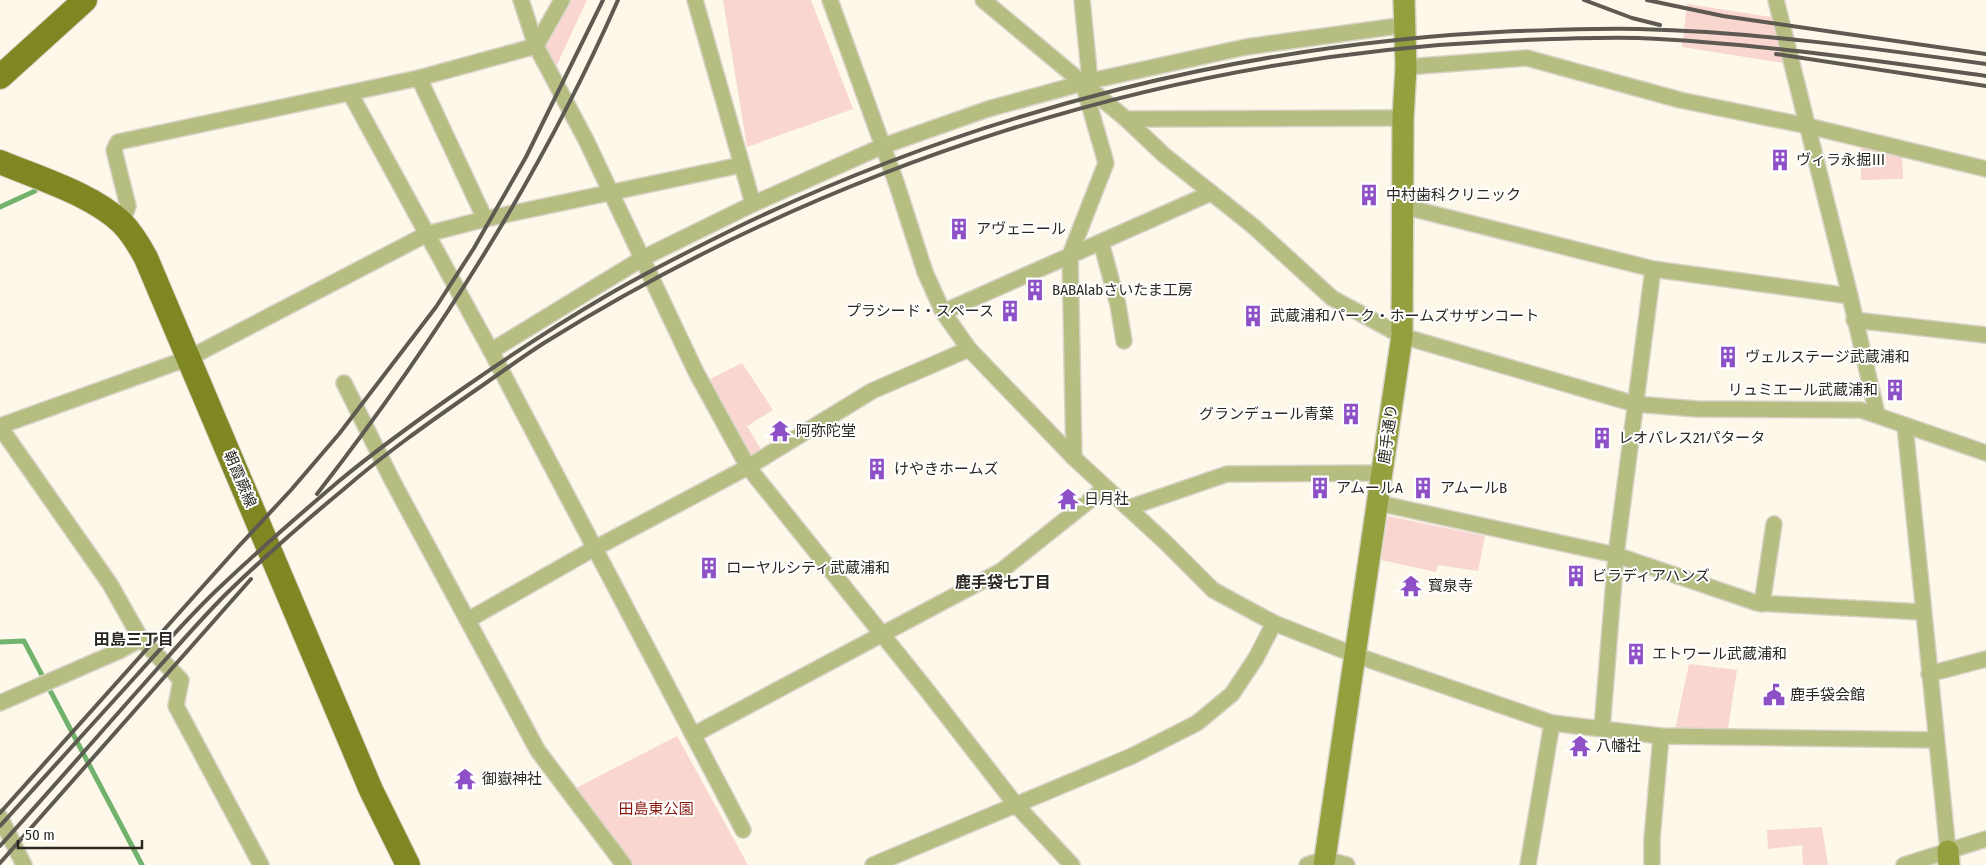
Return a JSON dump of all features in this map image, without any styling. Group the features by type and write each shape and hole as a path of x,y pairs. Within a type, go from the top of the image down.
{"main road":[{"path":"0,76 85,0"},
{"name":"朝霞蕨線","path":"0,162 87,198 122,222 146,258 371,790 408,865"}],"street":[{"path":"521,0 536,46 612,194 696,372 748,467 1016,805 1072,865"},
{"path":"122,222 128,206 114,150 118,142 419,78 536,46 562,0"},
{"path":"695,0 753,204"},
{"path":"830,0 905,208 925,272 943,312 969,349 1074,458 1213,590 1274,623 1355,655 1552,723 1661,736 1936,740"},
{"path":"983,0 1087,82 1164,155 1253,226 1332,298 1402,336 1635,404 1697,409 1861,410 1986,453"},
{"path":"1074,458 1070,255 1106,164 1087,82 1082,0"},
{"name":"鹿手通り","path":"1318,863 1355,655 1402,336 1402,206 1406,67 1404,0"},
{"path":"1776,0 1850,296 1877,414"},
{"path":"491,352 643,258 753,204 883,146 988,110 1087,82 1246,47 1405,25"},
{"path":"1406,67 1527,58 1680,100 1808,126 1986,169"},
{"path":"419,78 485,219"},
{"path":"350,93 491,352 743,830"},
{"path":"1126,119 1404,118"},
{"path":"261,865 176,706 181,680 140,639 110,584 0,427 189,358 427,234 485,219 612,194 741,165"},
{"path":"943,312 1211,192"},
{"path":"1402,206 1653,269 1850,296"},
{"path":"1100,242 1118,305 1124,341"},
{"path":"1602,728 1616,555 1653,269"},
{"path":"1854,320 1986,335"},
{"path":"468,620 594,549 748,467 872,392 969,349"},
{"path":"344,383 392,480 538,751 624,865"},
{"path":"1905,426 1949,858"},
{"path":"1128,508 1227,474 1383,473"},
{"path":"693,735 1001,570 1106,488"},
{"path":"1378,503 1616,555 1762,604 1923,612"},
{"path":"1762,604 1774,524"},
{"path":"873,865 1132,756 1196,723 1232,694 1256,658 1274,623"},
{"path":"0,703 119,651 140,639"},
{"path":"1929,674 1986,659"},
{"path":"1528,865 1552,723"},
{"path":"1652,865 1652,838 1661,736"},
{"path":"0,817 24,865"},
{"path":"1904,865 1949,858 1986,839"},
{"path":"1318,863 1347,865"}],"green space":[{"path":"566,0 587,0 554,71 540,47"},
{"path":"723,0 811,0 853,109 747,147"},
{"path":"1687,4 1771,17 1783,63 1682,47"},
{"path":"1861,144 1902,153 1903,179 1861,180"},
{"path":"742,363 773,410 747,426 762,451 751,457 708,380"},
{"path":"1388,516 1485,536 1478,571 1438,565 1436,572 1381,560"},
{"path":"1689,664 1737,670 1727,734 1674,734"},
{"name":"田島東公園","path":"677,736 748,865 629,865 574,789"},
{"path":"1822,827 1828,865 1803,865 1802,845 1768,849 1767,830"}],"waterway":[{"path":"0,207 35,191"},
{"path":"0,642 24,641 142,865"}],"railway":[{"path":"0,813 291,490 339,434 436,307 474,248 526,157 603,0"},
{"path":"317,494 403,377 483,256 555,131 588,66 618,0"},
{"path":"1584,0 1632,18 1660,25"},
{"path":"1647,0 1723,16 1986,54"},
{"path":"0,826 167,641 210,597 264,546 339,481 417,421 552,329 658,267 746,223 837,183 930,147 1025,115 1121,89 1219,67 1317,50 1416,38 1516,31 1624,29 1683,31 1770,37 1986,64"},
{"path":"0,846 226,594 299,527 390,452 544,343 654,279 768,223 885,173 1004,131 1127,96 1251,70 1376,51 1503,41 1638,38 1769,48 1986,76"},
{"path":"1776,54 1986,86"},
{"path":"0,863 251,579"}],"place":[{"name":"ヴィラ永掘Ⅲ","path":"1780,160"},
{"name":"中村歯科クリニック","path":"1369,195"},
{"name":"アヴェニール","path":"959,229"},
{"name":"BABAlabさいたま工房","path":"1035,290"},
{"name":"プラシード・スペース","path":"1010,311"},
{"name":"武蔵浦和パーク・ホームズサザンコート","path":"1253,316"},
{"name":"ヴェルステージ武蔵浦和","path":"1728,357"},
{"name":"リュミエール武蔵浦和","path":"1895,390"},
{"name":"グランデュール青葉","path":"1351,414"},
{"name":"阿弥陀堂","path":"780,431"},
{"name":"レオパレス21パタータ","path":"1602,438"},
{"name":"けやきホームズ","path":"877,469"},
{"name":"アムールA","path":"1320,488"},
{"name":"アムールB","path":"1423,488"},
{"name":"日月社","path":"1068,499"},
{"name":"ローヤルシティ武蔵浦和","path":"709,568"},
{"name":"ビラディアハンズ","path":"1576,576"},
{"name":"寳泉寺","path":"1411,586"},
{"name":"エトワール武蔵浦和","path":"1636,654"},
{"name":"鹿手袋会館","path":"1774,695"},
{"name":"八幡社","path":"1580,746"},
{"name":"御嶽神社","path":"465,779"}],"district":[{"name":"鹿手袋七丁目","path":"1003,582"},
{"name":"田島三丁目","path":"134,639"}]}
